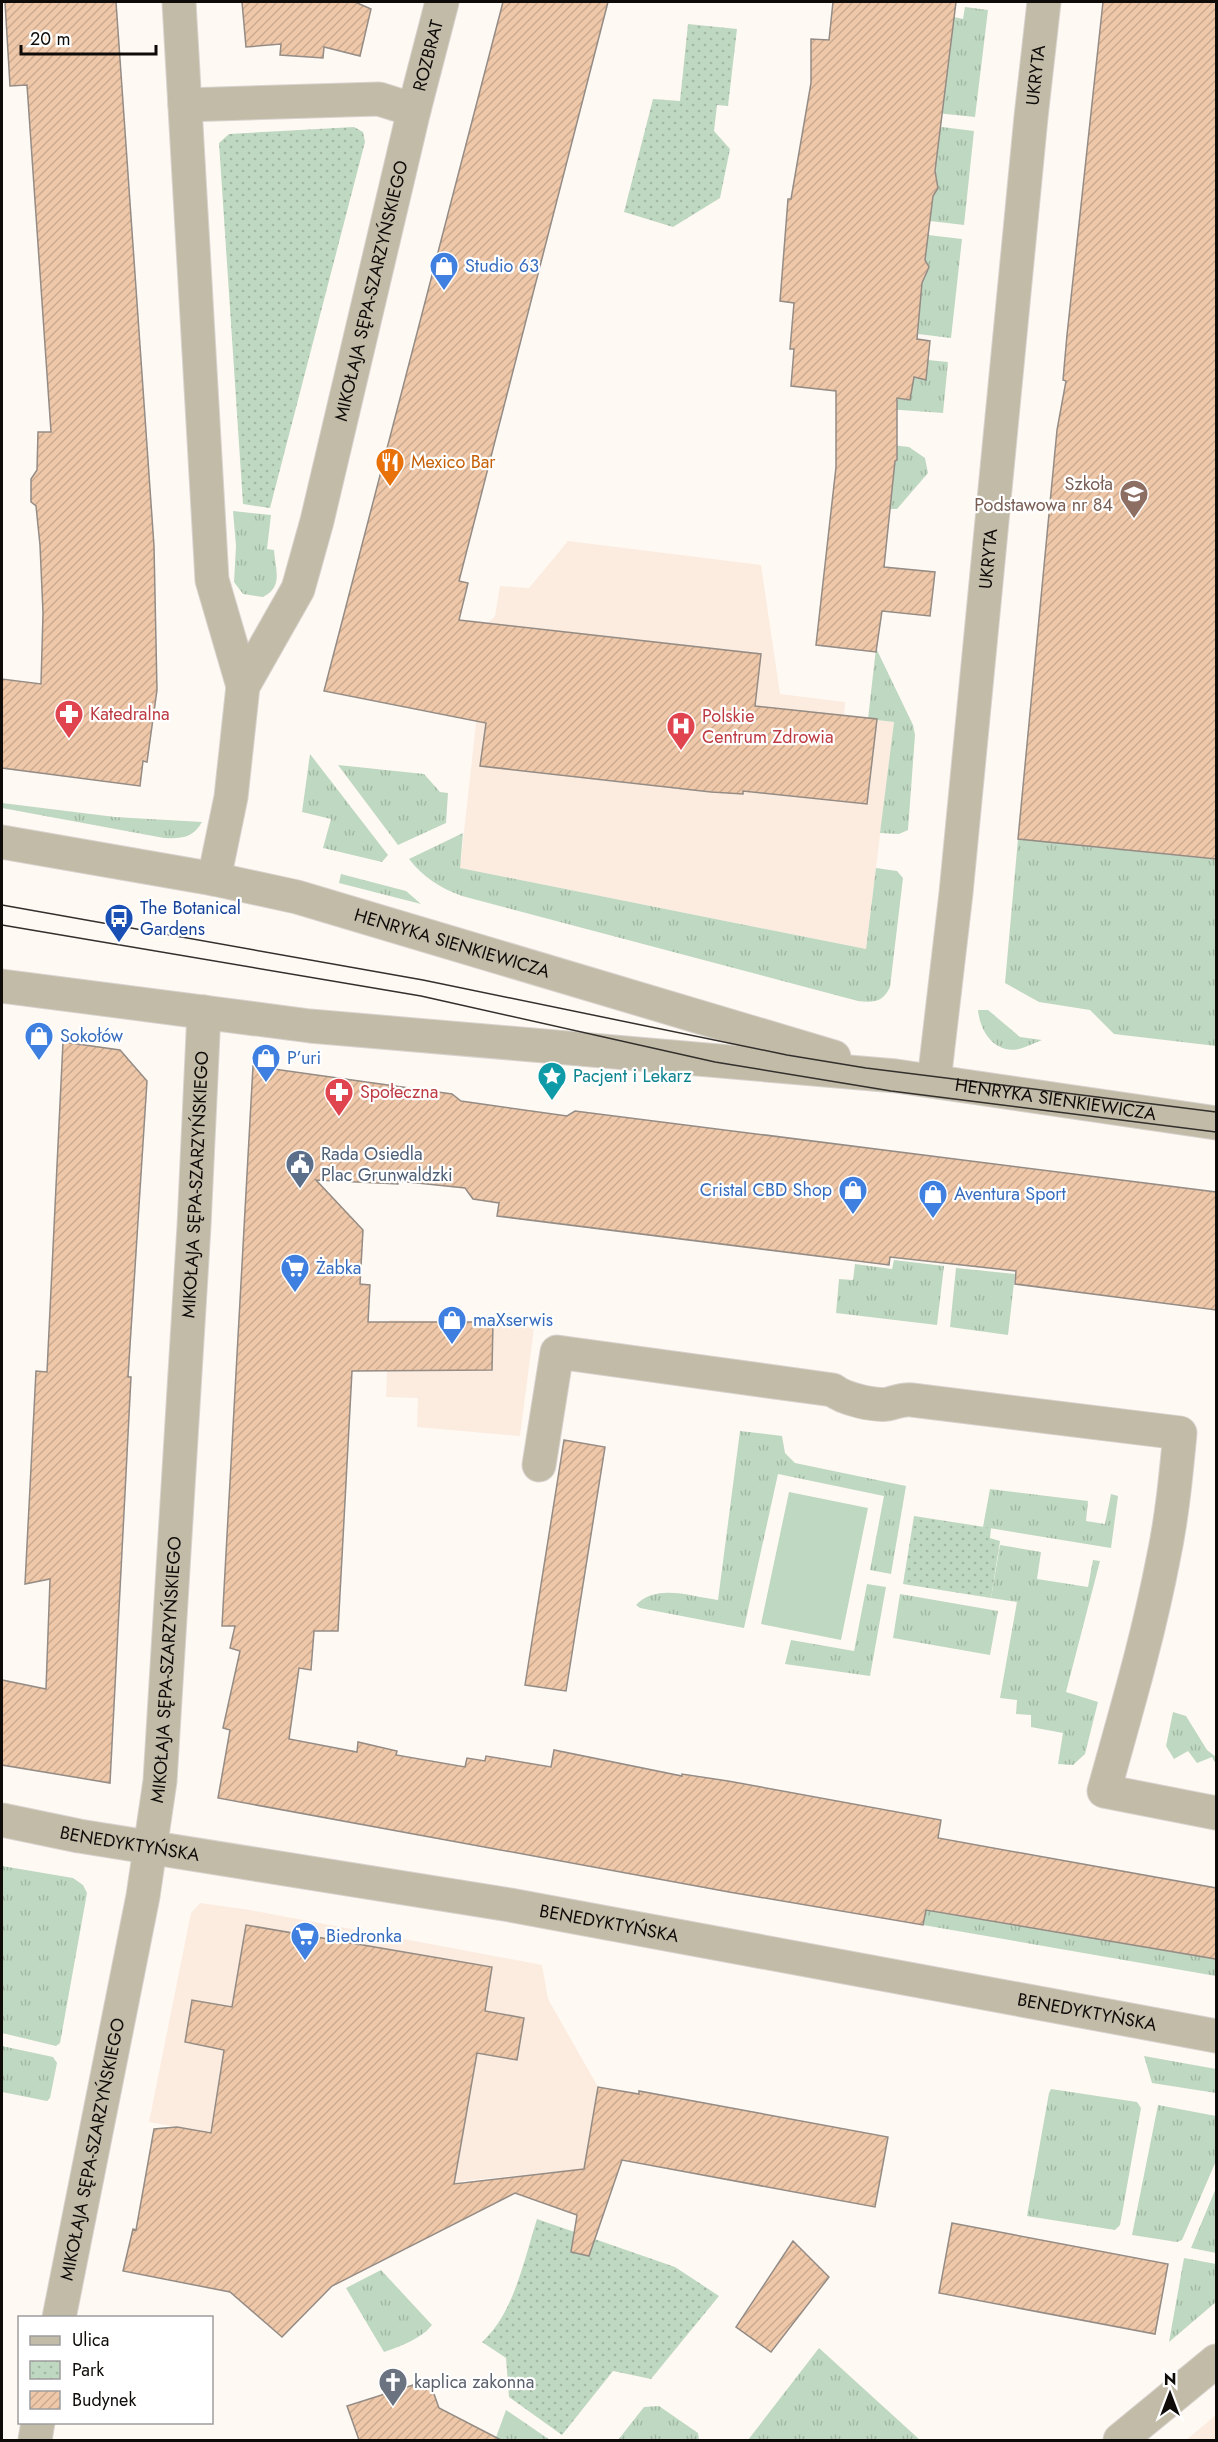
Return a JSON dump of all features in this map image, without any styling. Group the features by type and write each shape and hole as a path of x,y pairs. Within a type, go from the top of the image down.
{"street":[{"name":"MIKOŁAJA SĘPA-SZARZYŃSKIEGO","path":"179,2 212,580 243,686 230,805 214,879"},
{"name":"ROZBRAT","path":"414,110 442,2"},
{"name":"UKRYTA","path":"934,1081 957,893 1029,129 1044,2"},
{"path":"185,105 379,99 414,110"},
{"name":"MIKOŁAJA SĘPA-SZARZYŃSKIEGO","path":"243,686 298,589 317,521 414,110"},
{"name":"HENRYKA SIENKIEWICZA","path":"2,842 214,879 333,907 896,1076"},
{"name":"HENRYKA SIENKIEWICZA","path":"2,986 310,1026 896,1076 1216,1123"},
{"name":"MIKOŁAJA SĘPA-SZARZYŃSKIEGO","path":"59,2316 152,1847 162,1758 194,1226 204,1012"},
{"path":"539,1465 557,1352 833,1390 842,1397 887,1404 904,1399 1180,1432 1173,1505 1163,1561 1143,1647 1104,1791 1216,1813"},
{"name":"BENEDYKTYŃSKA","path":"2,1820 79,1836 510,1905 1216,2036"},
{"path":"1120,2440 1216,2361"},
{"path":"35,2440 38,2424"}],"shaded area":[{"name":"Polskie Centrum Zdrowia","path":"568,541 761,565 780,694 845,702 844,716 894,722 866,949 460,868 487,624 495,616 500,586 529,588"},
{"path":"389,1320 493,1322 534,1328 520,1436 417,1427 418,1398 386,1397"},
{"path":"200,1903 250,1910 542,1965 548,1999 598,2087 588,2141 613,2146 601,2186 562,2171 462,2181 385,2219 198,2131 149,2122 191,1913"},
{"path":"1216,2415 1216,2440 1186,2440"}],"green space":[{"path":"965,7 988,10 975,117 936,113 954,17 963,19"},
{"path":"688,24 737,29 728,106 717,105 714,131 730,149 720,198 673,227 624,212 653,99 680,101"},
{"path":"934,126 974,131 964,225 930,221 933,195 938,185 935,170 939,138"},
{"path":"354,127 363,132 365,142 270,508 243,504 219,143 229,134"},
{"path":"928,235 962,239 951,338 918,334 922,282 928,270 925,260"},
{"path":"928,360 948,362 943,413 843,406 860,394 910,400 914,377 925,379"},
{"path":"839,439 909,447 925,458 928,473 897,509 890,509 895,461"},
{"path":"233,511 271,515 267,549 274,550 277,576 274,588 263,597 243,594 234,582 236,546"},
{"path":"876,648 913,725 915,735 908,830 899,834 880,833 894,722 868,719"},
{"path":"310,754 388,855 382,862 323,848 331,819 302,812"},
{"path":"338,765 424,774 440,792 448,793 446,823 398,845"},
{"path":"2,803 115,817 202,822 191,834 164,838 2,808"},
{"path":"463,833 460,868 866,949 876,868 897,871 903,878 890,987 881,999 869,1002 858,1001 462,896 432,881 409,859"},
{"path":"1018,839 1216,859 1216,1046 1114,1034 1090,1010 1039,1002 1005,983"},
{"path":"341,874 406,891 421,904 339,883"},
{"path":"978,1010 988,1010 1020,1037 1042,1040 1019,1049 1002,1048 985,1033"},
{"path":"894,1260 944,1266 937,1325 836,1313 839,1279 853,1280 855,1264 892,1269"},
{"path":"956,1268 1015,1274 1008,1335 950,1327"},
{"path":"740,1431 782,1436 785,1453 795,1463 906,1486 891,1574 870,1570 884,1496 778,1474 744,1628 640,1608 636,1605 644,1598 664,1593 686,1594 718,1600"},
{"path":"990,1489 1088,1501 1086,1521 1105,1524 1111,1494 1118,1496 1111,1548 983,1527"},
{"path":"789,1492 868,1508 841,1640 761,1624"},
{"path":"914,1516 991,1528 990,1538 1000,1541 991,1598 903,1584"},
{"path":"1000,1545 1041,1552 1037,1579 1088,1587 1093,1560 1100,1561 1066,1692 1098,1702 1085,1754 1073,1765 1058,1764 1063,1733 1031,1727 1031,1715 1016,1714 1017,1700 1000,1698 1017,1602 991,1598"},
{"path":"867,1584 886,1587 870,1676 785,1664 791,1640 854,1651"},
{"path":"900,1594 998,1611 990,1655 893,1638"},
{"path":"1173,1712 1186,1716 1207,1750 1216,1757 1216,1764 1212,1757 1197,1763 1188,1751 1174,1759 1166,1746"},
{"path":"2,1866 73,1878 83,1885 87,1893 60,2043 56,2046 2,2033"},
{"path":"926,1910 1216,1959 1216,1976 923,1925"},
{"path":"2,2046 53,2057 57,2063 50,2098 47,2101 2,2092"},
{"path":"1144,2056 1216,2069 1216,2093 1152,2083"},
{"path":"1051,2089 1137,2102 1141,2108 1120,2225 1115,2230 1027,2216"},
{"path":"1158,2105 1216,2116 1216,2161 1182,2240 1177,2242 1132,2235"},
{"path":"1216,2188 1216,2253 1191,2248"},
{"path":"537,2219 675,2267 719,2296 651,2379 613,2371 562,2435 509,2397 506,2358 482,2342 493,2330 510,2301"},
{"path":"1184,2258 1216,2264 1216,2302 1169,2342"},
{"path":"381,2270 432,2325 404,2345 384,2352 346,2288"},
{"path":"819,2348 920,2440 748,2440"},
{"path":"659,2406 698,2433 699,2440 618,2440 644,2407"},
{"path":"506,2410 550,2440 495,2440"}],"building":[{"path":"5,2 116,2 154,546 157,690 147,762 143,761 140,786 2,768 2,679 41,684 43,613 40,545 36,506 31,502 31,479 37,470 38,432 51,432 27,85 10,86"},
{"path":"242,2 355,2 371,9 360,56 324,47 323,58 280,55 281,44 246,47"},
{"path":"503,2 608,2 459,581 468,583 459,620 761,654 755,706 877,719 867,804 743,791 743,794 711,792 480,766 486,723 324,691"},
{"path":"833,2 956,2 935,171 938,188 933,196 925,260 929,267 922,283 917,339 930,341 926,380 914,377 910,400 897,398 897,460 895,461 884,567 935,572 930,616 882,611 876,652 816,645 836,467 836,391 791,386 794,349 790,349 794,303 780,301 788,199 791,199 811,83 811,39 829,40"},
{"name":"Szkoła Podstawowa nr 84","path":"1103,2 1216,2 1216,859 1018,839 1057,430 1066,381 1063,380 1067,335"},
{"path":"63,1042 120,1050 147,1081 128,1377 131,1377 110,1783 2,1765 2,1680 46,1689 50,1579 25,1584 36,1371 47,1372"},
{"path":"253,1066 452,1094 461,1101 567,1116 575,1111 1216,1192 1216,1310 1015,1284 1016,1271 890,1257 889,1265 497,1216 499,1203 473,1199 465,1188 398,1181 398,1184 316,1180 363,1230 360,1284 370,1285 368,1322 493,1322 492,1370 352,1371 338,1631 314,1631 311,1670 299,1668 289,1739 357,1752 358,1742 397,1751 396,1755 465,1767 467,1758 485,1761 486,1756 551,1767 554,1750 682,1776 682,1774 728,1781 941,1820 938,1838 1216,1888 1216,1959 926,1910 923,1925 729,1892 218,1798 230,1730 223,1728 240,1651 230,1648 235,1626 222,1626"},
{"path":"564,1440 605,1447 566,1691 525,1685"},
{"path":"246,1925 492,1967 485,2011 524,2018 517,2060 477,2053 454,2184 584,2169 598,2087 639,2094 639,2091 888,2137 875,2207 622,2160 589,2256 571,2252 577,2215 515,2193 332,2286 282,2337 230,2292 123,2271 133,2229 136,2230 154,2129 177,2127 211,2133 224,2050 185,2042 192,2000 232,2007"},
{"path":"952,2223 1168,2264 1155,2334 939,2293"},
{"path":"793,2241 829,2277 771,2352 736,2327"},
{"name":"kaplica zakonna","path":"429,2380 439,2408 501,2440 359,2440 347,2406"}],"tram line":[{"path":"2,905 423,980 787,1055 866,1068 1216,1112"},
{"path":"2,925 421,996 715,1062 891,1091 1216,1132"}],"place":[{"name":"Studio 63","path":"444,292"},
{"name":"Mexico Bar","path":"390,488"},
{"name":"Szkoła Podstawowa nr 84","path":"1134,520"},
{"name":"Katedralna","path":"69,740"},
{"name":"Polskie Centrum Zdrowia","path":"681,752"},
{"name":"The Botanical Gardens","path":"119,944"},
{"name":"Sokołów","path":"39,1062"},
{"name":"P’uri","path":"266,1084"},
{"name":"Pacjent i Lekarz","path":"552,1102"},
{"name":"Społeczna","path":"339,1118"},
{"name":"Rada Osiedla Plac Grunwaldzki","path":"300,1190"},
{"name":"Cristal CBD Shop","path":"853,1216"},
{"name":"Aventura Sport","path":"933,1220"},
{"name":"Żabka","path":"295,1294"},
{"name":"maXserwis","path":"452,1346"},
{"name":"Biedronka","path":"305,1962"},
{"name":"kaplica zakonna","path":"393,2408"}]}
